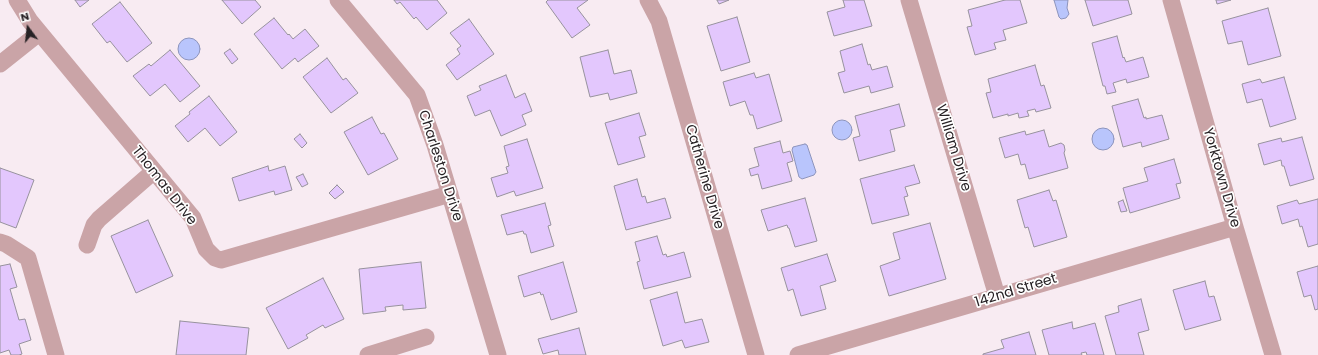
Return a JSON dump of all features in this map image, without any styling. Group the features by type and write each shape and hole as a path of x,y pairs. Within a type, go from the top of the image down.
{"street":[{"name":"Thomas Drive","path":"17,0 39,33 192,218 206,249 215,258 221,260 450,194"},
{"name":"Charleston Drive","path":"338,0 417,95 435,145 498,355"},
{"name":"Catherine Drive","path":"648,0 659,20 756,355"},
{"name":"William Drive","path":"908,0 998,296"},
{"name":"Yorktown Drive","path":"1171,0 1273,355"},
{"path":"0,64 39,33"},
{"path":"87,245 94,225 99,219 154,172"},
{"name":"142nd Street","path":"798,355 1235,227"},
{"path":"0,242 6,244 28,258 56,355"},
{"path":"368,355 426,337"}],"water":[{"path":"1054,0 1068,0 1067,8 1069,14 1066,18 1061,19 1059,17"},
{"path":"189,38 197,41 200,49 197,57 189,60 181,57 178,49 181,41"},
{"path":"838,120 846,120 852,126 852,134 846,140 838,140 832,134 832,126"},
{"path":"1103,128 1111,131 1114,139 1111,147 1103,150 1095,147 1092,139 1095,131"},
{"path":"805,144 807,145 816,172 814,175 802,179 799,177 792,150 793,147"}],"building":[{"path":"75,0 89,0 80,7"},
{"path":"222,0 255,0 261,7 242,24"},
{"path":"394,0 437,0 447,13 427,30 416,17 414,19 400,2 397,4"},
{"path":"548,0 588,0 577,8 590,25 572,38 546,2"},
{"path":"717,0 729,0 719,4"},
{"path":"843,0 864,0 872,26 834,36 827,12 845,7"},
{"path":"1005,0 1020,0 1027,23 1003,30 1006,40 994,43 996,49 975,55 967,27 972,26 968,10"},
{"path":"1085,0 1128,0 1132,14 1093,26"},
{"path":"1216,0 1231,0 1217,4"},
{"path":"120,2 152,43 127,62 110,41 107,43 92,24"},
{"path":"1268,8 1281,56 1248,65 1242,41 1228,44 1222,21"},
{"path":"737,17 750,62 721,71 707,26"},
{"path":"274,18 293,39 305,29 319,46 298,62 295,58 282,69 254,34"},
{"path":"469,19 494,54 457,80 446,65 460,54 457,49 461,46 450,33"},
{"path":"1117,36 1123,58 1124,57 1126,62 1143,57 1149,77 1127,83 1126,79 1113,83 1116,92 1107,94 1105,86 1103,86 1092,43"},
{"path":"862,44 868,65 870,64 872,70 887,66 893,87 871,93 869,86 844,93 838,73 845,71 840,51"},
{"path":"230,49 238,59 232,64 224,53"},
{"path":"170,50 200,86 180,102 165,84 150,96 133,76 149,64 151,66"},
{"path":"608,50 614,74 631,70 637,93 610,100 608,93 590,97 580,57"},
{"path":"327,58 343,80 346,78 358,93 331,113 303,77"},
{"path":"1035,65 1041,86 1044,85 1051,108 1036,112 1035,109 1027,111 1029,116 1019,118 1018,113 993,118 986,93 991,92 988,79"},
{"path":"754,73 756,78 769,74 782,121 757,129 753,115 750,115 745,101 730,106 723,82"},
{"path":"506,75 515,98 525,93 532,111 522,115 526,125 501,136 490,110 475,116 467,96 481,90 479,86"},
{"path":"1284,77 1296,119 1270,127 1262,99 1247,103 1242,84 1260,79 1262,83"},
{"path":"209,96 237,132 220,146 205,128 188,142 175,126 190,114 189,112"},
{"path":"1138,99 1144,118 1146,117 1146,119 1162,115 1169,139 1142,147 1141,142 1123,147 1112,106"},
{"path":"899,104 905,126 890,130 895,151 859,161 853,138 860,136 855,116"},
{"path":"639,113 646,135 639,137 645,157 618,165 605,123"},
{"path":"372,117 381,134 384,133 398,159 368,175 344,132"},
{"path":"1044,130 1049,147 1061,143 1064,145 1064,153 1068,168 1029,179 1025,164 1021,165 1018,154 1005,158 999,138 1025,131 1026,135"},
{"path":"300,134 307,143 302,148 294,139"},
{"path":"1302,137 1314,179 1290,186 1281,160 1264,165 1258,144 1281,138 1282,142"},
{"path":"527,139 543,188 516,196 514,191 497,197 491,178 508,173 506,167 509,166 504,146"},
{"path":"780,141 783,153 790,151 793,161 787,163 792,181 762,189 758,174 751,176 749,169 759,166 754,148"},
{"path":"1174,159 1181,183 1176,184 1180,198 1130,213 1123,188 1148,181 1144,168"},
{"path":"914,165 920,183 905,187 908,196 904,197 909,215 872,224 860,179"},
{"path":"268,166 269,171 285,166 292,190 275,195 274,191 239,201 232,178"},
{"path":"0,168 34,180 16,228 0,222"},
{"path":"303,174 308,184 302,187 296,177"},
{"path":"637,179 642,197 645,196 647,203 665,198 671,218 626,230 614,186"},
{"path":"337,185 344,192 335,199 329,193"},
{"path":"1049,190 1053,201 1056,200 1067,237 1034,247 1028,227 1025,228 1017,200"},
{"path":"805,198 817,241 795,247 787,225 768,231 761,210"},
{"path":"1318,199 1318,244 1308,247 1302,226 1300,227 1298,219 1282,224 1277,206 1297,200 1299,204"},
{"path":"1123,200 1127,211 1121,212 1118,202"},
{"path":"545,203 551,225 548,226 554,246 531,253 526,234 524,234 523,231 507,235 501,215"},
{"path":"148,220 173,276 136,293 111,236"},
{"path":"930,223 946,279 889,296 880,266 900,259 893,233"},
{"path":"657,236 663,255 666,254 667,257 684,252 691,277 644,289 637,262 640,261 635,242"},
{"path":"827,254 836,281 820,286 826,309 801,316 793,289 788,291 781,268"},
{"path":"421,262 426,308 403,310 403,305 385,307 386,311 363,314 359,269"},
{"path":"563,262 577,312 551,320 543,294 541,295 540,292 524,297 518,276"},
{"path":"10,264 17,287 10,289 19,320 25,319 31,340 19,344 22,354 19,355 11,355 9,350 0,353 0,266"},
{"path":"1318,266 1318,309 1315,310 1311,295 1304,297 1297,272"},
{"path":"323,278 344,319 325,328 323,325 306,335 308,338 288,349 266,308"},
{"path":"1205,281 1209,297 1214,296 1221,320 1185,330 1173,290"},
{"path":"677,292 685,323 702,319 709,342 685,348 682,340 663,346 650,300"},
{"path":"1141,299 1149,330 1138,333 1144,355 1116,355 1105,316 1119,312 1118,306"},
{"path":"180,321 249,328 246,355 176,355"},
{"path":"1072,322 1073,329 1095,323 1104,355 1087,355 1086,352 1081,353 1082,355 1049,355 1042,330"},
{"path":"579,328 586,355 559,355 558,350 543,354 538,339"},
{"path":"1029,332 1036,355 983,355 1004,348 1001,340"}]}
